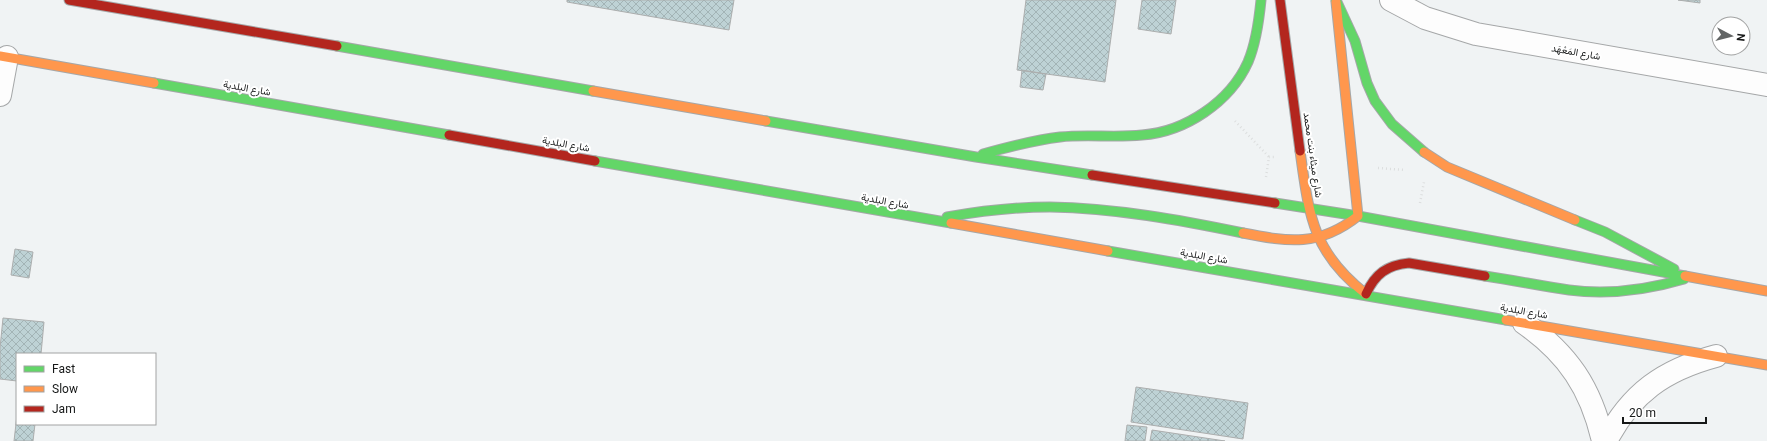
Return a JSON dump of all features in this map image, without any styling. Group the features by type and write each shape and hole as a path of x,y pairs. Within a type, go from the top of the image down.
{"main road":[{"path":"69,0 113,4 976,156 1358,216 1689,278 1767,291"},
{"path":"976,156 1004,148 1061,137 1096,135 1132,136 1155,134 1178,127 1199,116 1218,102 1234,84 1247,64 1255,39 1261,0"},
{"name":"شارع ميثاء بنت محمد","path":"1280,0 1308,208 1318,238 1330,259 1346,279 1366,294"},
{"path":"1336,0 1358,216"},
{"path":"1336,0 1350,28 1370,90 1394,126 1414,145 1431,158 1447,167 1605,232 1689,278"},
{"name":"شارع البلدية","path":"3,56 932,220 1366,294 1767,365"},
{"path":"932,220 970,213 1008,209 1083,209 1121,213 1270,237 1318,238 1333,233 1346,226 1358,216"},
{"path":"1366,294 1373,279 1386,268 1398,264 1409,263 1570,290 1594,292 1642,289 1689,278"}],"street":[{"name":"شارع المَعْهَد","path":"1391,0 1425,18 1476,34 1767,85"},
{"path":"0,95 3,56"},
{"path":"1524,323 1545,337 1558,350 1578,375 1590,397 1604,441"},
{"path":"1604,441 1626,409 1640,393 1657,380 1676,369 1695,361 1716,356"}],"path":[{"path":"1218,102 1269,157"}],"building":[{"path":"567,0 734,0 729,30 567,2"},
{"path":"1026,0 1116,0 1105,82 1017,70"},
{"path":"1142,0 1176,0 1171,34 1138,29"},
{"path":"1678,0 1700,0 1700,3"},
{"path":"1022,70 1046,74 1043,90 1020,87"},
{"path":"15,249 33,252 29,278 11,275"},
{"path":"3,318 44,322 41,353 16,353 16,381 0,379 0,348"},
{"path":"1136,387 1248,403 1243,439 1131,422"},
{"path":"16,424 16,425 35,425 33,441 14,441"},
{"path":"1127,425 1147,427 1145,441 1125,441"},
{"path":"1152,430 1225,441 1150,441"}],"traffic: fast":[{"path":"983,154 1011,146 1050,138 1080,136 1132,136 1158,133 1190,121 1218,102 1230,90 1240,76 1248,62 1255,40 1261,0"},
{"path":"1336,0 1355,41 1367,83 1375,101 1392,124 1424,152"},
{"path":"337,46 593,91"},
{"path":"154,83 449,135"},
{"path":"766,121 1092,175"},
{"path":"595,161 951,223"},
{"path":"1275,203 1358,216 1685,276"},
{"path":"947,217 985,211 1037,207 1074,208 1123,212 1243,233"},
{"path":"1575,220 1605,232 1674,269"},
{"path":"1108,251 1506,320"},
{"path":"1485,276 1569,290 1598,292 1642,289 1684,279"}],"traffic: slow":[{"path":"1336,2 1358,216"},
{"path":"0,56 154,83"},
{"path":"593,91 766,121"},
{"path":"1300,151 1307,194 1316,231 1334,263 1366,294"},
{"path":"1424,152 1447,167 1575,220"},
{"path":"1243,233 1289,240 1303,240 1330,233 1344,226 1358,216"},
{"path":"951,223 1108,251"},
{"path":"1685,276 1767,291"},
{"path":"1506,320 1767,365"}],"traffic: jam":[{"path":"69,0 337,46"},
{"path":"1280,0 1300,151"},
{"path":"449,135 595,161"},
{"path":"1092,175 1275,203"},
{"path":"1366,294 1373,281 1378,276 1388,268 1401,264 1409,263 1485,276"}]}
